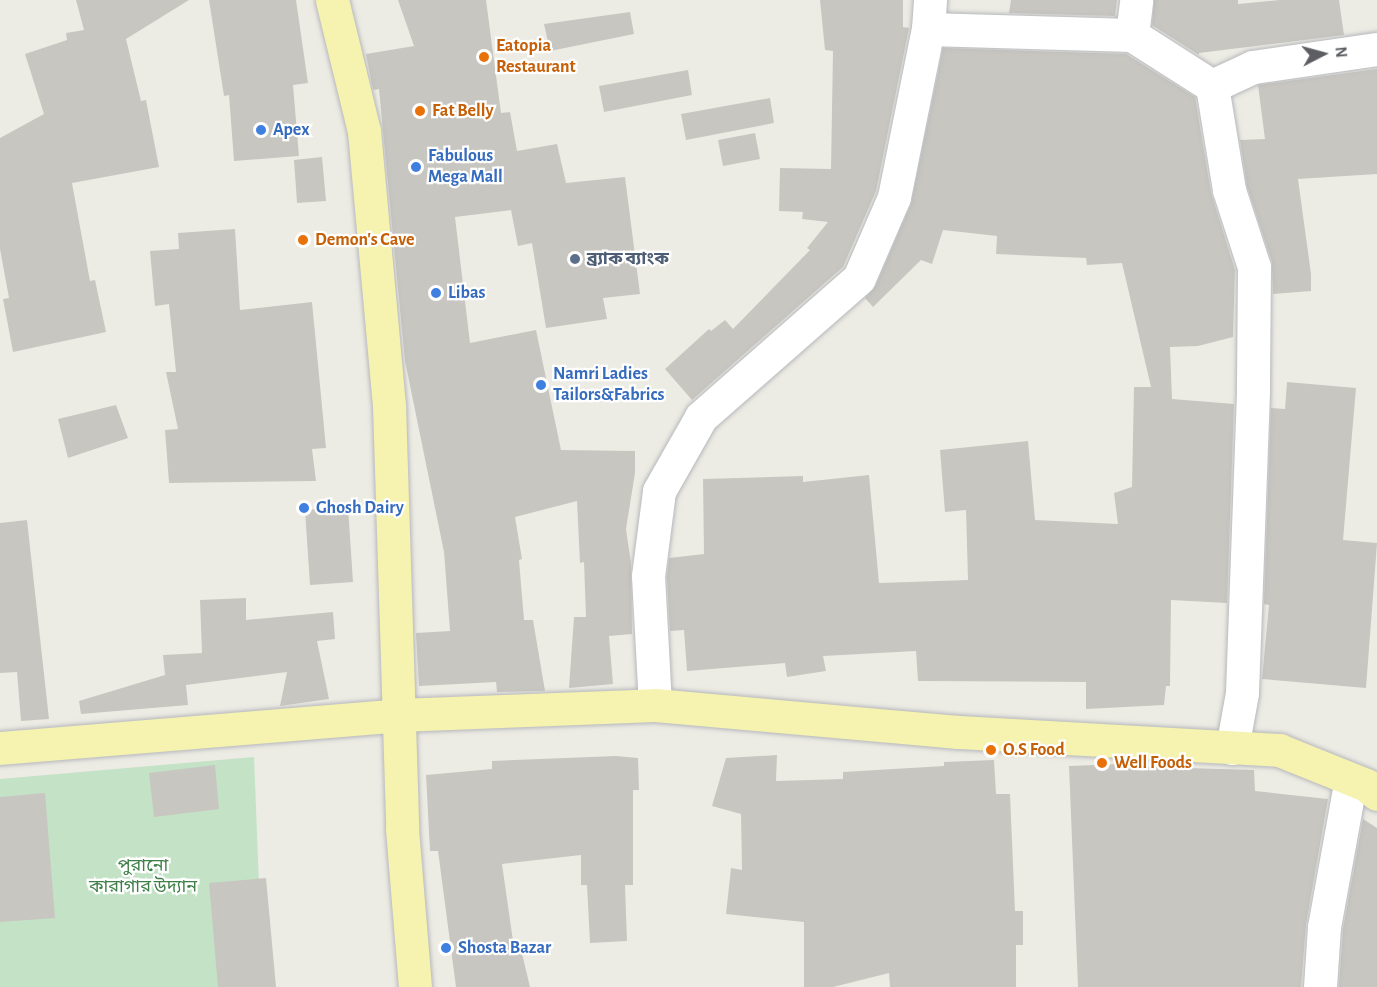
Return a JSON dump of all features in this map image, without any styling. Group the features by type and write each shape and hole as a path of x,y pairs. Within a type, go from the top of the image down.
{"main road":[{"path":"332,0 364,131 389,405 402,829 415,987"},
{"path":"0,748 398,715 656,705 958,732 1279,750 1364,787"}],"street":[{"path":"1132,35 1136,0"},
{"path":"656,705 648,576 659,491 701,417 859,278 894,197 929,14 1132,35 1212,86 1229,190 1254,267 1253,404 1244,659 1242,693 1232,748"},
{"path":"1212,86 1253,67 1377,49"},
{"path":"1320,987 1323,927 1364,787"}],"green space":[{"name":"পুরানো কারাগার উদ্যান","path":"254,757 263,987 0,987 0,779"}],"building":[{"path":"76,0 189,0 126,39 141,101 146,100 159,167 72,183 90,281 95,280 106,332 13,352 3,299 9,298 0,249 0,138 44,114 25,54 67,40 66,33 84,30"},
{"path":"209,0 296,0 308,83 293,85 299,156 234,161 229,95 224,96"},
{"path":"398,0 486,0 501,113 510,112 517,151 557,144 566,183 625,177 640,294 603,298 607,319 546,328 532,243 518,246 511,210 455,217 470,343 536,330 561,450 635,451 635,473 626,529 631,563 632,634 609,636 613,684 569,688 574,617 586,617 584,562 580,563 577,501 515,517 522,559 519,560 524,620 533,620 545,691 497,692 496,682 419,686 416,633 450,631 444,552 405,361 379,89 373,90 366,54 414,46"},
{"path":"820,0 903,0 903,27 909,28 876,191 843,267 692,400 665,369 709,329 711,331 725,320 733,329 810,250 807,248 828,222 802,219 803,212 779,211 780,168 831,169 833,51 825,50"},
{"path":"1011,0 1117,0 1115,16 1009,13"},
{"path":"1154,0 1238,0 1238,4 1280,0 1339,0 1344,35 1199,53 1199,55 1152,25"},
{"path":"630,12 634,34 550,51 544,24"},
{"path":"943,48 1126,54 1195,97 1211,193 1235,270 1233,337 1198,346 1170,347 1172,399 1234,404 1227,603 1171,600 1170,686 1166,686 1164,705 1086,709 1086,682 918,681 916,651 823,656 826,671 787,677 785,663 687,671 684,630 670,631 667,577 669,558 704,554 703,479 803,476 803,482 869,475 879,583 968,580 966,510 945,512 940,450 1028,441 1035,520 1118,524 1114,493 1132,487 1134,387 1151,387 1122,263 1087,265 1086,258 996,254 997,236 943,230 932,264 921,260 873,307 865,298 876,285 911,204"},
{"path":"1377,69 1377,174 1298,179 1311,274 1311,291 1273,294 1272,262 1247,186 1240,140 1265,139 1258,85"},
{"path":"688,70 692,95 604,112 599,86"},
{"path":"770,98 774,123 686,140 681,114"},
{"path":"755,133 760,159 723,166 718,140"},
{"path":"322,157 326,201 297,203 294,160"},
{"path":"235,229 240,310 312,302 326,448 312,449 316,481 169,483 165,430 178,429 166,372 176,372 169,304 155,306 150,251 179,249 178,233"},
{"path":"1287,382 1356,388 1343,540 1377,543 1366,688 1262,679 1269,605 1264,604 1271,408 1285,409"},
{"path":"116,405 128,438 68,458 58,419"},
{"path":"348,507 353,582 310,585 305,510"},
{"path":"27,520 49,719 21,721 17,672 0,673 0,523"},
{"path":"246,598 246,620 333,612 335,639 317,641 329,699 280,706 287,672 186,685 188,705 81,714 79,701 165,675 163,655 202,653 200,600"},
{"path":"777,755 776,781 843,779 843,772 944,766 944,762 994,760 996,794 1010,794 1015,911 1023,911 1023,945 1016,945 1016,987 890,987 889,973 833,987 804,987 804,922 726,914 731,868 742,870 741,814 712,806 726,758"},
{"path":"616,756 638,758 639,790 633,790 633,885 625,885 627,941 590,943 587,885 581,885 581,855 502,864 514,948 520,945 530,987 456,987 438,851 430,851 426,775 492,769 492,761"},
{"path":"1119,764 1119,766 1254,770 1255,791 1328,799 1306,924 1301,987 1078,987 1069,766"},
{"path":"215,765 219,809 154,817 149,773"},
{"path":"45,793 55,918 0,922 0,797"},
{"path":"1363,819 1377,828 1377,987 1339,987 1343,929"},
{"path":"266,878 276,987 218,987 209,883"}],"place":[{"name":"Eatopia Restaurant","path":"484,57"},
{"name":"Fat Belly","path":"420,111"},
{"name":"Apex","path":"261,130"},
{"name":"Fabulous Mega Mall","path":"416,167"},
{"name":"Demon's Cave","path":"303,240"},
{"name":"ব্র্যাক ব্যাংক","path":"575,259"},
{"name":"Libas","path":"436,293"},
{"name":"Namri Ladies Tailors&Fabrics","path":"541,385"},
{"name":"Ghosh Dairy","path":"304,508"},
{"name":"O.S Food","path":"991,750"},
{"name":"Well Foods","path":"1102,763"},
{"name":"Shosta Bazar","path":"446,948"}]}
